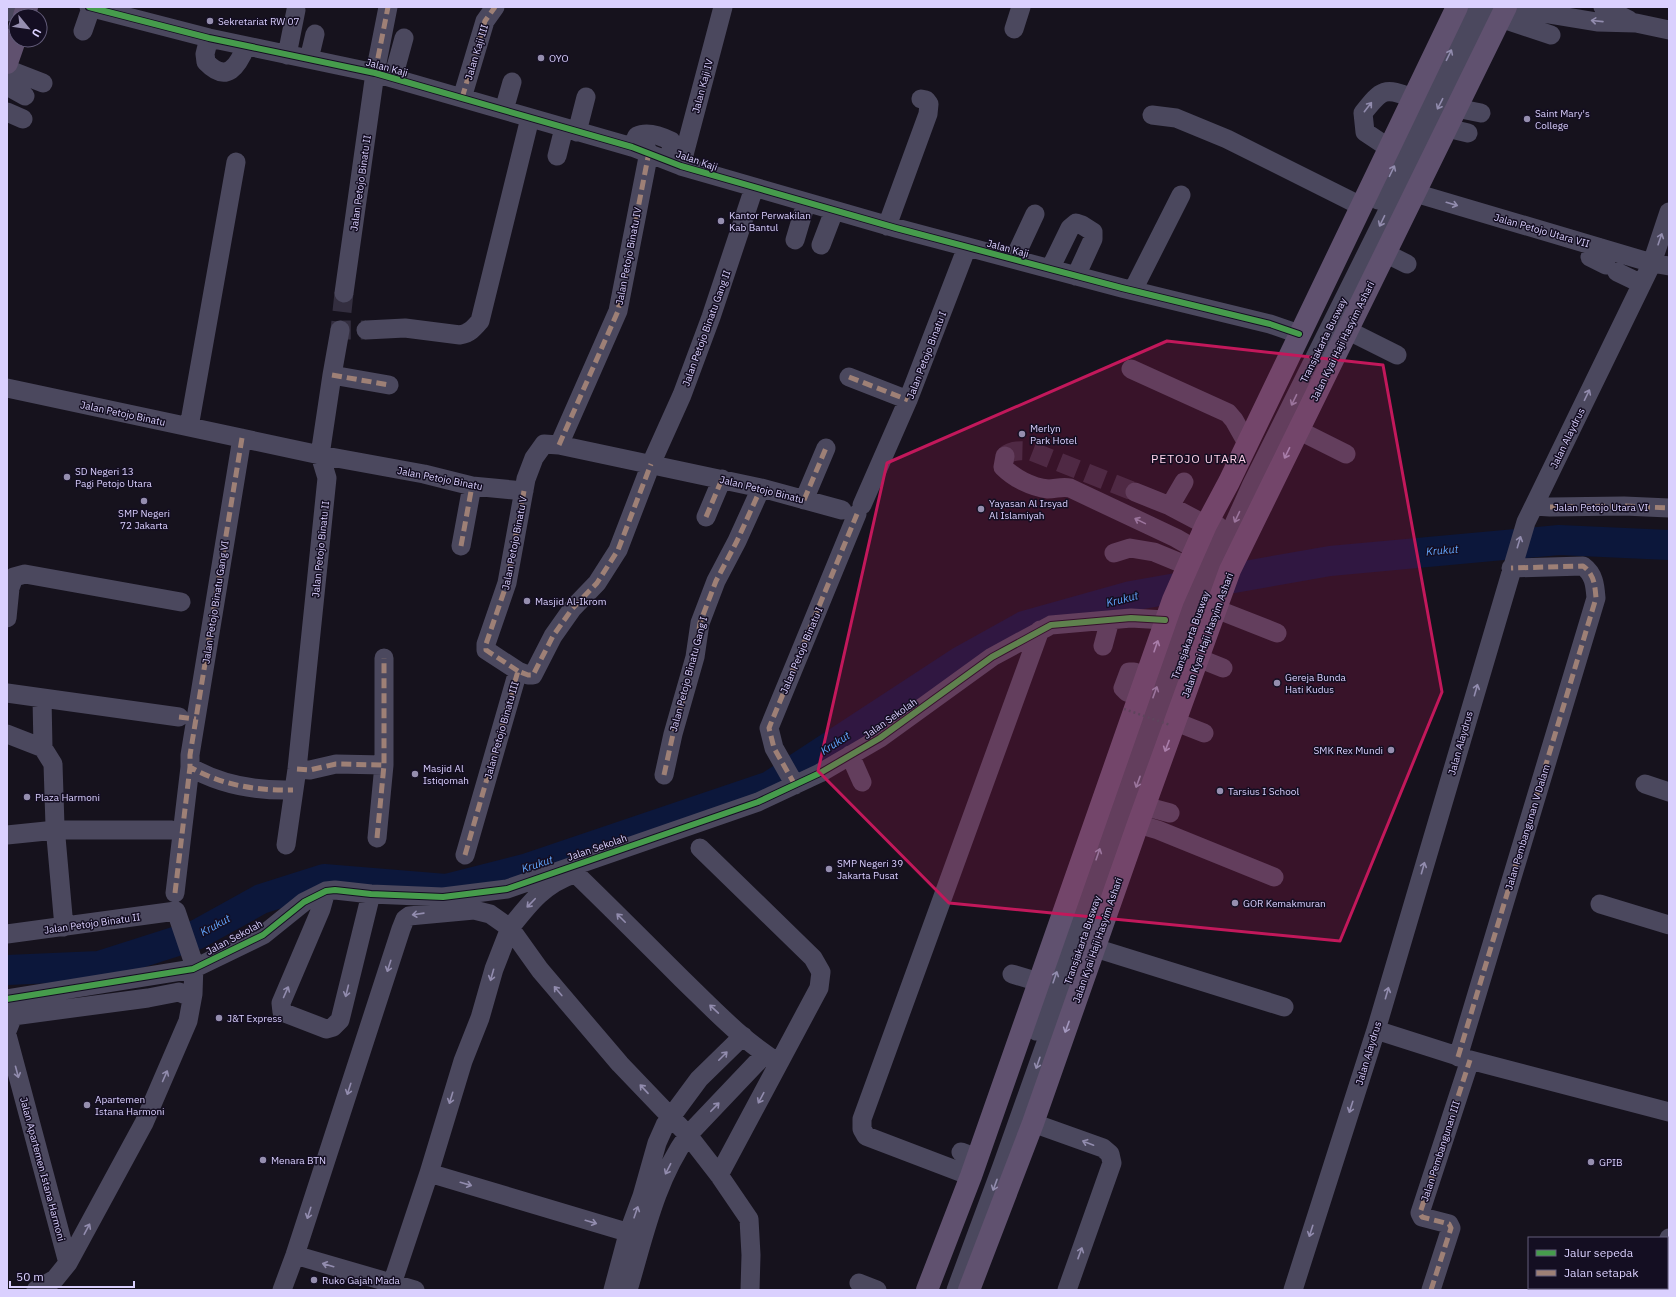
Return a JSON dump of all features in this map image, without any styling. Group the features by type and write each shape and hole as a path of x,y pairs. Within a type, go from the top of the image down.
{"main road":[{"name":"Jalan Kyai Haji Hasyim Ashari","path":"1201,600 1206,525 1457,7"},
{"name":"Jalan Kyai Haji Hasyim Ashari","path":"969,1290 1033,1123 1173,723 1198,658 1202,567 1298,430 1415,193 1454,136 1456,108 1502,9"},
{"path":"7,63 12,48"},
{"name":"Jalan Kyai Haji Hasyim Ashari","path":"927,1290 970,1162 1038,982 1136,694 1165,620 1201,600"}],"street":[{"path":"7,12 9,7"},
{"path":"83,31 90,7"},
{"name":"Jalan Kaji","path":"90,7 209,38 375,73 641,149 675,163 834,211 1076,276 1270,324 1299,334"},
{"name":"Jalan Petojo Binatu II","path":"344,293 375,73 388,7"},
{"name":"Jalan Kaji IV","path":"675,163 721,7"},
{"path":"1014,29 1021,7"},
{"name":"Transjakarta Busway","path":"1202,567 1216,530 1473,7"},
{"path":"1603,7 1636,23"},
{"path":"1502,9 1597,22 1636,23 1669,30"},
{"path":"1502,9 1551,35"},
{"name":"Transjakarta Busway","path":"1202,567 1252,484 1502,9"},
{"path":"287,55 296,10"},
{"path":"467,99 494,15"},
{"path":"309,59 315,34"},
{"path":"209,38 205,54 206,62 214,68 224,72 234,68 246,46"},
{"path":"393,78 404,38"},
{"path":"7,69 42,83"},
{"path":"504,110 512,82"},
{"path":"7,86 25,96"},
{"path":"1389,148 1365,132 1363,113 1377,96 1389,90 1413,98"},
{"path":"557,156 586,97"},
{"path":"892,227 928,114 929,104 926,100 921,99"},
{"path":"1456,108 1481,113"},
{"path":"1152,115 1176,118 1227,139 1361,206"},
{"path":"366,330 405,328 460,335 467,334 473,330 480,321 530,118"},
{"path":"892,227 932,138"},
{"name":"Jalan Petojo Binatu IV","path":"559,445 618,310 641,149"},
{"path":"189,427 236,162"},
{"path":"722,178 718,190 734,195"},
{"name":"Jalan Petojo Binatu Gang II","path":"651,464 682,395 709,324 754,188"},
{"name":"Jalan Petojo Utara VII","path":"1415,193 1500,212 1598,247 1660,264"},
{"path":"1128,289 1175,198"},
{"path":"811,204 807,242 834,211"},
{"name":"Jalan Alaydrus","path":"1293,1290 1376,1030 1512,565 1530,514 1642,284 1660,264 1669,212"},
{"path":"1014,259 1035,214"},
{"path":"1050,269 1070,228 1076,223 1093,232 1093,239 1076,276"},
{"name":"Jalan Petojo Binatu I","path":"792,781 770,738 769,728 771,721 854,510 908,400 967,247"},
{"path":"1598,247 1590,257 1642,284"},
{"path":"1386,253 1407,264"},
{"name":"Jalan Petojo Binatu II","path":"286,845 297,769 327,478 320,455 340,330"},
{"path":"1347,330 1397,355"},
{"path":"1131,369 1228,413 1234,420 1247,443"},
{"path":"332,375 389,385"},
{"path":"849,377 908,400"},
{"name":"Jalan Petojo Binatu","path":"7,388 320,455 424,474 472,486 524,491 526,479 534,458 544,444 559,445 722,479 804,500 854,510"},
{"path":"1298,430 1346,454"},
{"name":"Jalan Petojo Binatu Gang VI","path":"177,909 191,748 242,438"},
{"path":"804,500 826,448"},
{"path":"1005,456 1003,467 1013,476 1047,489 1065,486 1176,538 1202,567"},
{"name":"Jalan Petojo Binatu III","path":"465,855 518,670 528,675 533,675 553,636 572,609 598,583 618,550 651,464"},
{"path":"706,517 722,479"},
{"path":"1170,506 1184,482"},
{"path":"461,546 472,486"},
{"name":"Jalan Petojo Binatu Gang I","path":"664,775 673,734 694,657 700,623 716,581 737,541 760,488"},
{"name":"Jalan Petojo Binatu V","path":"518,670 486,650 486,644 507,583 524,491"},
{"path":"1134,492 1170,506 1206,525"},
{"name":"Jalan Petojo Utara VI","path":"1530,514 1550,507 1624,506 1669,508"},
{"path":"1114,553 1130,548 1154,552 1202,567"},
{"name":"Jalan Pembangunan V Dalam","path":"1464,1058 1596,598 1594,582 1589,570 1583,566 1512,565"},
{"path":"7,618 10,588 14,577 25,574 181,602"},
{"path":"1201,600 1277,633"},
{"name":"Transjakarta Busway","path":"942,1290 978,1194 1144,721 1201,600"},
{"name":"Transjakarta Busway","path":"956,1290 1005,1158 1201,600"},
{"name":"Jalan Sekolah","path":"7,999 145,976 193,963 263,935 304,902 326,891 335,890 371,894 443,897 507,890 758,802 792,781 850,756 880,738 992,657 1051,625 1131,618 1165,620"},
{"path":"1103,646 1110,620"},
{"path":"970,1162 866,1136 862,1129 862,1119 1040,630"},
{"path":"377,838 384,765 384,658"},
{"path":"1198,658 1223,668"},
{"path":"7,693 179,717"},
{"path":"42,698 43,748 53,764 56,830 64,927"},
{"path":"1173,723 1204,733"},
{"path":"7,734 43,748"},
{"path":"850,756 862,782"},
{"path":"297,769 310,770 336,764 384,765"},
{"path":"190,767 220,780 260,790 293,790"},
{"path":"1645,784 1669,792"},
{"path":"1141,815 1170,813"},
{"path":"1141,815 1158,830 1274,878"},
{"path":"7,835 56,830 172,830"},
{"path":"700,848 813,958 821,972 819,988 772,1059 719,1175"},
{"path":"392,1284 429,1173 463,1061 480,1018 494,969 510,928 529,903 550,884 574,874 578,876 699,995 743,1036 772,1059"},
{"path":"326,891 321,910 281,1003 282,1012 326,1029 333,1028 340,1020 371,894"},
{"path":"1600,904 1669,925"},
{"path":"36,1290 55,1279 68,1263 144,1123 188,1021 192,1000 193,963 177,909"},
{"name":"Jalan Petojo Binatu II","path":"7,934 64,927 177,909"},
{"path":"282,1290 295,1255 405,919 416,914 474,910 490,914 510,928 540,970 620,1064 688,1135 719,1175 749,1219 751,1255 750,1290"},
{"path":"1095,948 1284,1007"},
{"path":"1012,974 1038,982"},
{"path":"145,976 148,998"},
{"path":"7,1031 13,1016 148,998 179,992 188,996 192,1000"},
{"path":"1376,1030 1464,1058 1669,1112"},
{"name":"Jalan Apartemen Istana Harmoni","path":"7,1035 68,1263"},
{"path":"628,1290 642,1196 657,1143 670,1117 699,1079 743,1036"},
{"name":"Jalan Pembangunan III","path":"1431,1290 1451,1228 1448,1224 1422,1217 1420,1213 1464,1058"},
{"path":"613,1290 636,1236 679,1148 688,1135 772,1059"},
{"path":"1033,1123 1103,1148 1110,1154 1112,1163 1067,1290"},
{"path":"429,1173 636,1236"},
{"path":"295,1255 415,1290"},
{"path":"859,1283 877,1290"}],"path":[{"path":"1136,694 1173,723"}],"highlighted area":[{"path":"1167,341 1383,365 1442,692 1340,941 949,903 818,771 887,463"}],"waterway":[{"name":"Krukut","path":"7,970 99,966 196,935 261,899 324,879 446,889 528,868 770,786 961,661 1024,626 1131,596 1330,561 1559,540 1669,545"}],"tunnel":[{"path":"344,293 340,330 366,330"},
{"path":"1005,456 1014,451 1031,451 1135,492"}],"marked path":[{"path":"375,73 388,7"},
{"path":"462,98 485,21 495,7"},
{"path":"559,445 618,311 649,152"},
{"path":"332,375 389,385"},
{"path":"849,377 908,400"},
{"path":"242,438 190,755 190,767 214,778 240,786 293,790"},
{"path":"804,500 826,448"},
{"path":"465,855 518,671 528,675 533,675 553,636 572,609 597,583 618,550 651,464"},
{"path":"706,517 722,479"},
{"path":"461,546 472,486"},
{"path":"664,775 673,734 695,657 700,623 716,581 737,541 761,488"},
{"path":"518,671 486,650 486,644 507,583 524,491"},
{"path":"1550,507 1624,506 1669,508"},
{"path":"795,785 774,748 769,728 857,514"},
{"path":"1458,1057 1596,598 1592,576 1583,566 1511,568"},
{"path":"377,838 384,765 384,658"},
{"path":"179,717 196,719"},
{"path":"297,769 310,770 336,764 384,765"},
{"path":"175,893 190,767"},
{"path":"1431,1290 1451,1228 1449,1224 1422,1217 1420,1213 1470,1060"}],"cycle path":[{"path":"89,7 209,38 375,73 632,147 681,166 896,228 1122,288 1270,324 1299,334"},
{"path":"7,999 193,969 263,935 304,902 326,891 335,890 371,894 443,897 507,889 758,802 820,773 880,738 992,657 1051,625 1131,618 1165,620"}],"place":[{"name":"Sekretariat RW 07","path":"210,21"},
{"name":"OYO","path":"541,58"},
{"name":"Saint Mary's College","path":"1527,119"},
{"name":"Kantor Perwakilan Kab Bantul","path":"721,221"},
{"name":"Merlyn Park Hotel","path":"1022,434"},
{"name":"SD Negeri 13 Pagi Petojo Utara","path":"67,477"},
{"name":"SMP Negeri 72 Jakarta","path":"144,501"},
{"name":"Yayasan Al Irsyad Al Islamiyah","path":"981,509"},
{"name":"Masjid Al-Ikrom","path":"527,601"},
{"name":"Gereja Bunda Hati Kudus","path":"1277,683"},
{"name":"SMK Rex Mundi","path":"1391,750"},
{"name":"Masjid Al Istiqomah","path":"415,774"},
{"name":"Tarsius I School","path":"1220,791"},
{"name":"Plaza Harmoni","path":"27,797"},
{"name":"SMP Negeri 39 Jakarta Pusat","path":"829,869"},
{"name":"GOR Kemakmuran","path":"1235,903"},
{"name":"J&T Express","path":"219,1018"},
{"name":"Apartemen Istana Harmoni","path":"87,1105"},
{"name":"Menara BTN","path":"263,1160"},
{"name":"GPIB","path":"1591,1162"},
{"name":"Ruko Gajah Mada","path":"314,1280"}],"district":[{"name":"PETOJO UTARA","path":"1199,459"}]}
